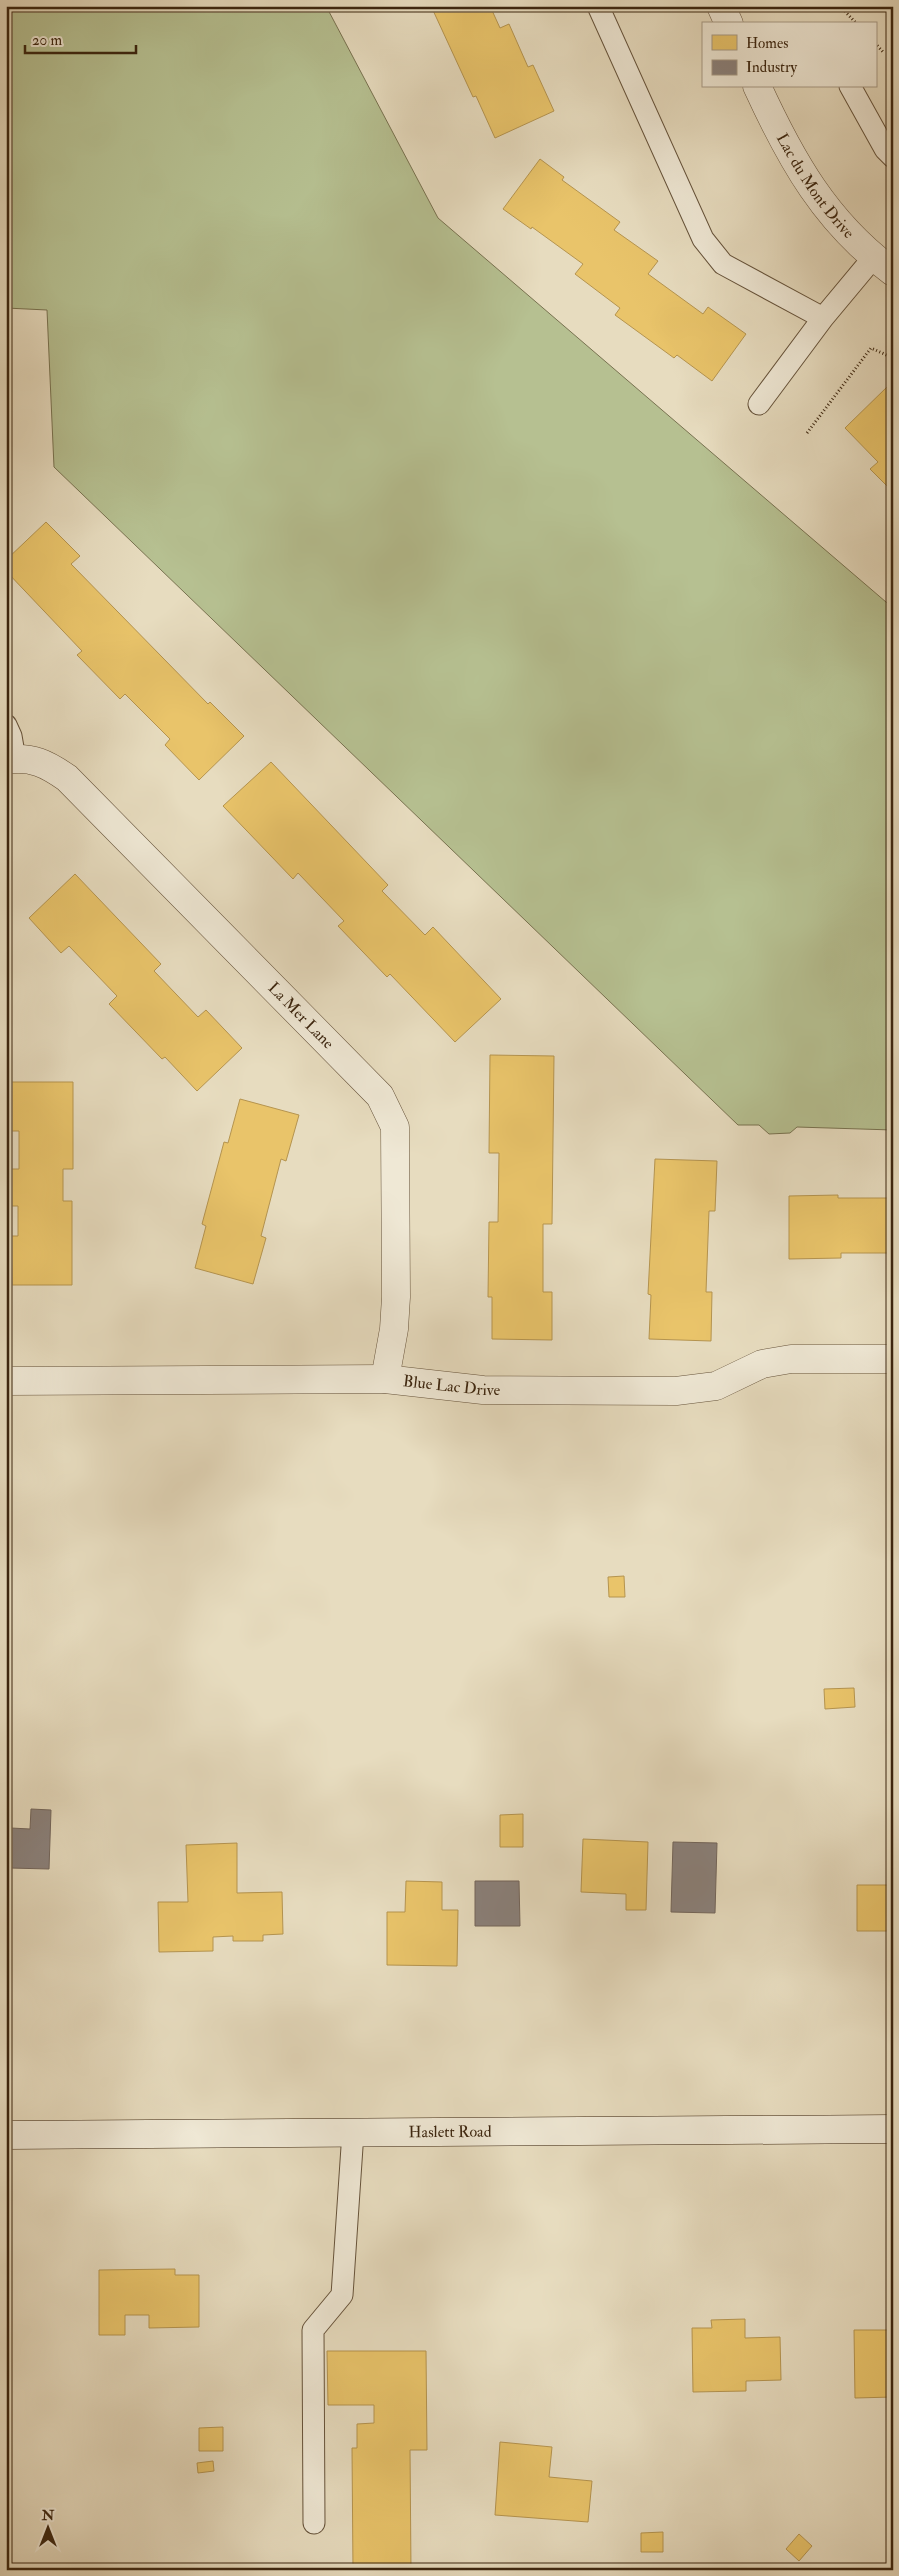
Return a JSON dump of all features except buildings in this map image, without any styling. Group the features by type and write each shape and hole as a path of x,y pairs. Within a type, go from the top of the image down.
{"street":[{"path":"721,6 728,22"},
{"name":"Lac du Mont Drive","path":"758,88 803,178 835,220 883,265"},
{"name":"La Mer Lane","path":"11,759 44,762 67,778 380,1096 395,1127 396,1297 394,1329 385,1379"},
{"name":"Blue Lac Drive","path":"6,1381 385,1379 483,1390 676,1391 716,1386 762,1364 791,1359 893,1359"},
{"name":"Haslett Road","path":"6,2135 893,2129"}],"lane":[{"path":"598,6 703,239 722,264 823,318"},
{"path":"851,88 885,149 893,157"},
{"path":"759,404 823,318 883,265"},
{"path":"6,725 11,736 11,759"},
{"path":"314,2523 313,2330 342,2295 353,2132"}],"path":[{"path":"840,6 855,22"},
{"path":"876,44 883,52"},
{"path":"807,433 871,348 893,358"}],"green space":[{"path":"6,6 326,6 438,218 893,608 893,1130 797,1127 790,1133 769,1134 759,1125 738,1125 54,467 47,310 6,308"}]}
